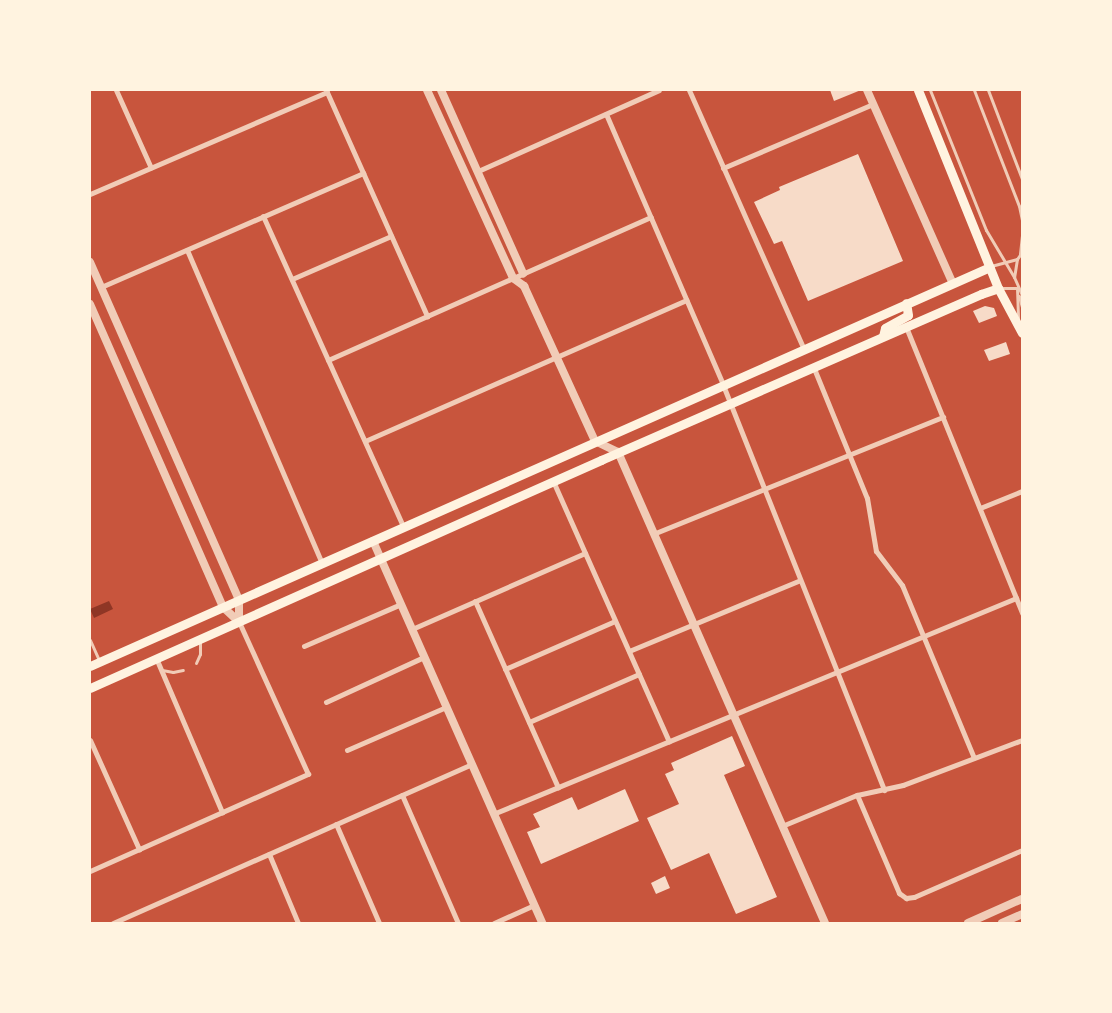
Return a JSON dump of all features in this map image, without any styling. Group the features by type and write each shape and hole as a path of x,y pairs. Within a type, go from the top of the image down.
{"main road":[{"path":"918,90 998,288 1020,330"},
{"path":"90,666 373,542 952,282 990,267"},
{"path":"90,688 380,557 813,366 998,288"},
{"path":"883,336 885,328 908,315 906,304"}],"street":[{"path":"116,90 151,168"},
{"path":"427,90 513,278 524,286 596,441 618,452 824,923"},
{"path":"441,90 523,274"},
{"path":"478,171 659,90"},
{"path":"689,90 804,349"},
{"path":"867,90 952,282"},
{"path":"90,194 327,91 427,316"},
{"path":"724,168 873,104"},
{"path":"606,114 723,385 884,790"},
{"path":"101,287 363,173"},
{"path":"263,216 404,528"},
{"path":"328,360 651,217"},
{"path":"292,279 391,236"},
{"path":"186,250 322,564"},
{"path":"90,262 239,600 239,622"},
{"path":"365,441 686,300"},
{"path":"90,304 223,608 239,622 308,774 90,871"},
{"path":"906,326 1022,613"},
{"path":"813,366 870,506 876,551 902,585 974,758"},
{"path":"653,534 943,417"},
{"path":"553,481 669,741"},
{"path":"980,508 1022,491"},
{"path":"373,542 542,923"},
{"path":"412,629 585,554"},
{"path":"629,651 800,580"},
{"path":"493,814 1016,598"},
{"path":"475,602 558,787"},
{"path":"304,646 401,604"},
{"path":"505,669 615,621"},
{"path":"326,702 424,657"},
{"path":"156,658 222,812"},
{"path":"529,722 639,674"},
{"path":"348,750 446,707"},
{"path":"90,740 139,849"},
{"path":"782,826 857,795 903,786 1022,740"},
{"path":"113,923 472,764"},
{"path":"402,795 458,923"},
{"path":"857,795 899,894 906,898 914,897 1022,850"},
{"path":"336,824 379,923"},
{"path":"269,854 298,923"},
{"path":"968,923 1022,899"},
{"path":"494,923 534,905"},
{"path":"1002,923 1022,914"}],"lane":[{"path":"930,90 986,230 1014,277 1022,307"},
{"path":"974,90 1019,206 1022,220"},
{"path":"988,90 1022,179"},
{"path":"1014,277 1017,259 1021,253 1022,236"},
{"path":"990,267 1004,261 1017,259"},
{"path":"998,288 1017,288"},
{"path":"1017,288 1022,295"},
{"path":"1017,288 1020,330"},
{"path":"196,663 200,654 200,639"},
{"path":"90,640 100,662"},
{"path":"161,670 173,672 183,670"}],"shaded area":[{"path":"109,601 113,609 94,618 90,609"}],"building":[{"path":"830,90 861,90 834,101"},
{"path":"858,154 903,261 808,301 782,241 774,244 754,202 780,190 779,187"},
{"path":"985,306 994,308 997,316 979,323 973,311"},
{"path":"1006,342 1010,354 989,361 984,350"},
{"path":"732,736 745,766 724,775 777,897 736,914 709,853 671,870 647,818 679,804 665,774 674,770 671,763"},
{"path":"625,789 639,821 541,864 527,832 540,827 533,814 572,797 578,810"},
{"path":"665,876 670,888 656,894 651,883"}]}
